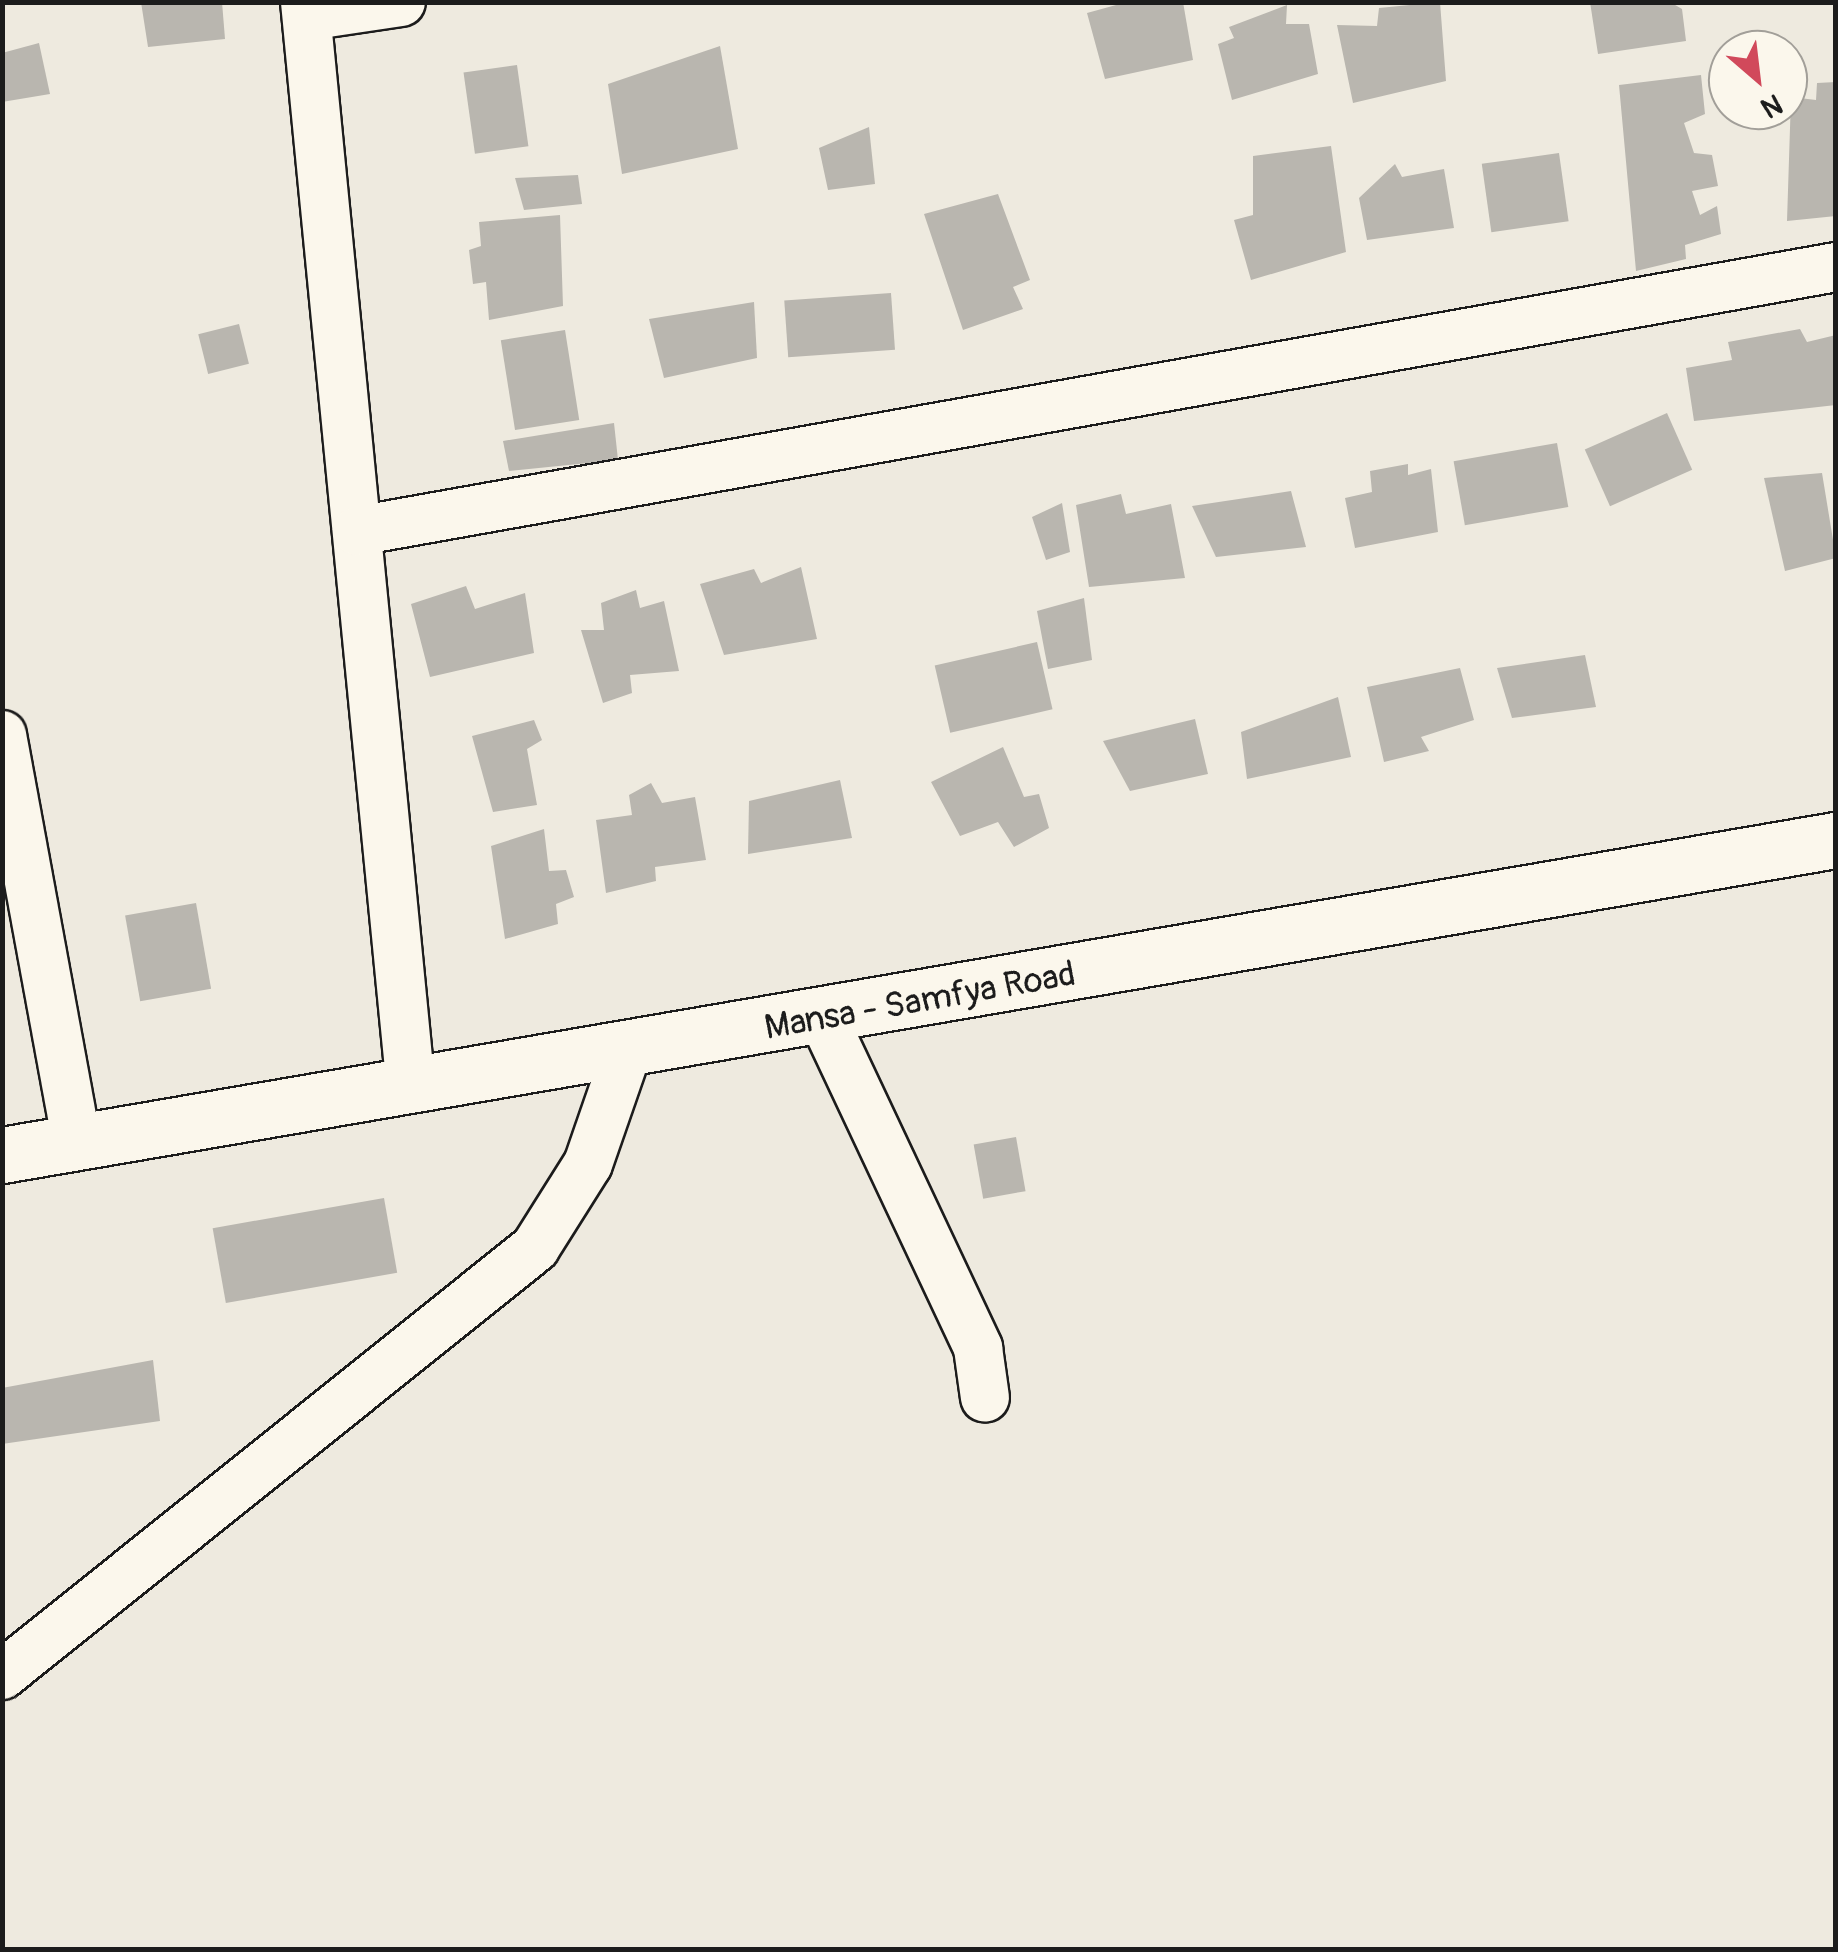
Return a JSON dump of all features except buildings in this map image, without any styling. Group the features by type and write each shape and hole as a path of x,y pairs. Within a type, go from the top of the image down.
{"main road":[{"name":"Mansa - Samfya Road","path":"2,1155 626,1054 1836,840"}],"street":[{"path":"402,2 306,9 411,1088"},
{"path":"357,531 1836,266"},
{"path":"2,735 76,1144"},
{"path":"823,1018 978,1348 985,1398"},
{"path":"2,1676 535,1248 588,1164 626,1054"}]}
